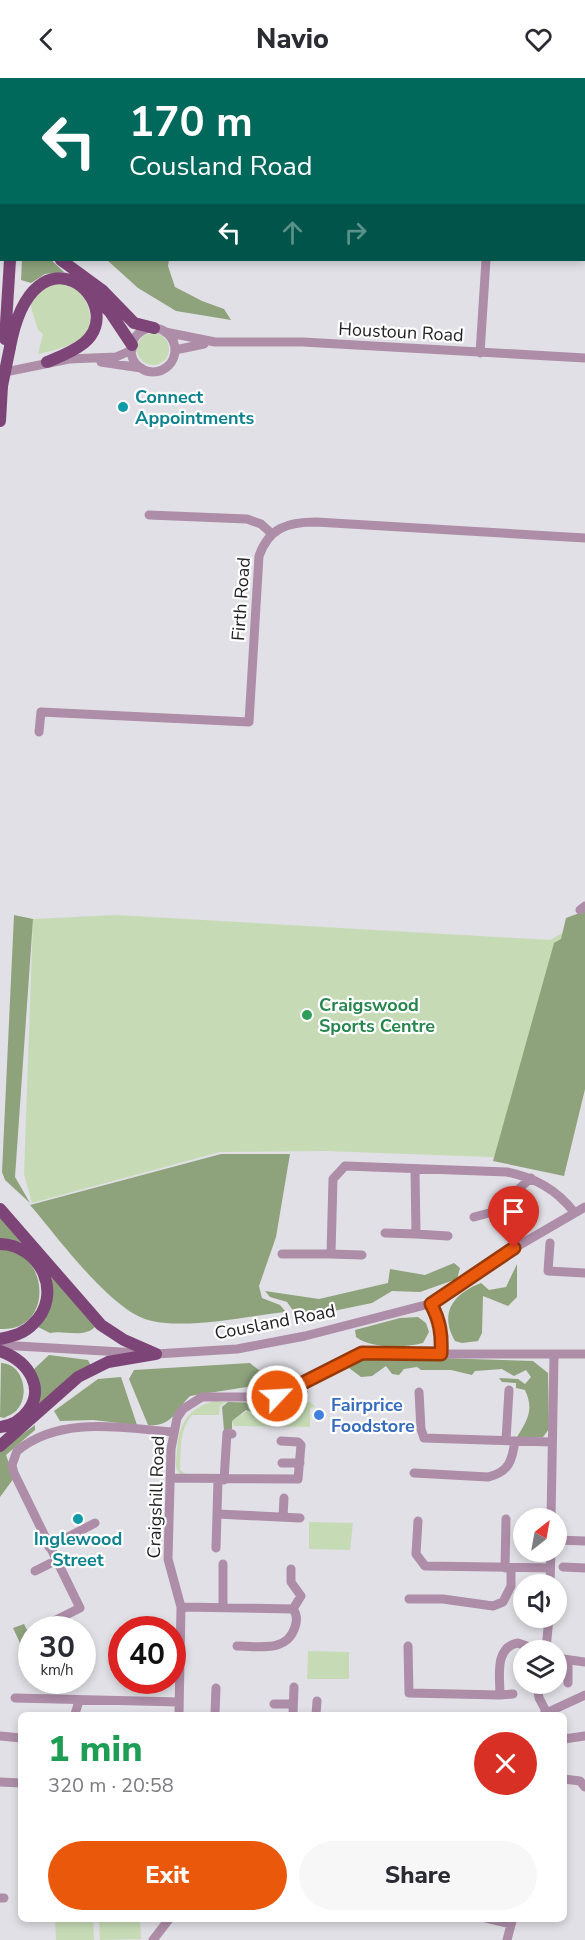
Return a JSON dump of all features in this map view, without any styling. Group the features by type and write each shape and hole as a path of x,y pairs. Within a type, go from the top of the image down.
{"main road":[{"path":"0,421 7,347 10,261"},
{"path":"62,261 102,290 134,323 160,330"},
{"path":"7,347 21,306 29,293 42,282 65,278 77,283 110,312 132,347"},
{"path":"46,362 84,343 91,334 96,313 89,293"},
{"path":"0,1209 101,1324 124,1340 156,1354"},
{"path":"0,1244 19,1247 29,1252 37,1262 47,1285 46,1302 34,1323 25,1331 0,1340"},
{"path":"0,1351 26,1367 33,1380 35,1393 32,1406 20,1420 0,1427"},
{"path":"0,1446 78,1377 108,1362 156,1354"}],"street":[{"path":"480,353 486,261"},
{"name":"Houstoun Road","path":"160,330 215,342"},
{"path":"0,373 46,362 84,358 116,357 132,347 142,331 160,330 172,340 175,350 171,363 164,369 155,371 84,358"},
{"name":"Houstoun Road","path":"175,350 215,342 303,342 585,357"},
{"path":"132,347 135,361 143,369"},
{"path":"149,515 247,519 261,524 271,533 290,523 302,522 585,538"},
{"name":"Firth Road","path":"39,732 41,712 249,722 259,556 271,533"},
{"path":"331,1254 333,1179 336,1172 345,1167 493,1171 531,1178 563,1198 574,1212"},
{"path":"415,1169 416,1234"},
{"path":"474,1217 493,1212 531,1178"},
{"path":"441,1354 442,1332 439,1319 431,1304 500,1257 585,1207"},
{"path":"385,1233 448,1236"},
{"path":"547,1283 550,1243"},
{"path":"282,1254 362,1256"},
{"path":"548,1271 585,1273"},
{"name":"Cousland Road","path":"0,1345 156,1354 251,1347 431,1304"},
{"name":"Craigshill Road","path":"179,1712 181,1607 168,1559 173,1432 177,1418 183,1409 202,1397 277,1396 362,1353 554,1356 585,1354"},
{"path":"551,1508 554,1356"},
{"path":"414,1473 488,1478 497,1475 510,1464 509,1390"},
{"path":"419,1392 421,1429 424,1438 551,1442"},
{"path":"64,1616 80,1608 55,1561 14,1473 12,1465 17,1451 56,1431 86,1425 173,1432"},
{"path":"216,1548 217,1514 227,1433 232,1434"},
{"path":"170,1478 293,1481 300,1476 301,1445 298,1442 281,1441"},
{"path":"282,1463 300,1463"},
{"path":"283,1517 284,1498"},
{"path":"217,1514 300,1518"},
{"path":"409,1599 443,1599 493,1606 503,1602 511,1586 506,1519"},
{"path":"418,1521 416,1554 425,1566 550,1568"},
{"path":"49,1547 95,1523"},
{"path":"205,1533 216,1534"},
{"path":"567,1540 585,1541"},
{"path":"35,1571 55,1561"},
{"path":"550,1562 550,1574"},
{"path":"223,1564 223,1607"},
{"path":"563,1567 585,1568"},
{"path":"237,1646 277,1647 286,1642 296,1623 293,1608 301,1596 291,1582 291,1569"},
{"path":"181,1607 293,1608"},
{"path":"500,1695 501,1656 505,1649 513,1645"},
{"path":"408,1646 407,1693 513,1694"},
{"path":"568,1683 568,1661 585,1662"},
{"path":"273,1704 293,1709 294,1687"},
{"path":"215,1712 216,1688"},
{"path":"538,1694 544,1712"},
{"path":"549,1712 585,1695"},
{"path":"15,1698 179,1702"},
{"path":"76,1712 79,1701"},
{"path":"316,1712 317,1701"},
{"path":"0,1736 18,1738"},
{"path":"567,1739 585,1736"},
{"path":"567,1779 580,1781 585,1786"},
{"path":"0,1782 18,1783"},
{"path":"153,1940 167,1922"},
{"path":"507,1940 512,1922"}],"green space":[{"path":"22,261 52,261 64,272 45,274 31,283 21,280"},
{"path":"108,261 169,261 168,266 175,287 224,309 231,320 176,311 138,288"},
{"path":"58,283 80,290 90,317 89,327 84,336 76,342 38,354 43,334 38,330 30,304 40,290"},
{"path":"153,333 164,338 169,349 164,360 153,365 142,360 137,349 142,338"},
{"path":"585,911 585,1089 564,1176 493,1161 554,943 561,939 566,918"},
{"path":"14,915 33,919 15,1177 30,1203 5,1180 2,1172"},
{"name":"Craigswood Sports Centre","path":"116,915 550,940 585,920 585,1089 565,1170 491,1157 326,1151 220,1152 32,1203 24,1174 33,919"},
{"path":"221,1154 290,1154 276,1237 259,1286 262,1298 280,1305 286,1312 183,1324 152,1321 137,1315 120,1304 86,1272 30,1205"},
{"path":"0,1213 25,1243 0,1240"},
{"path":"0,1250 16,1252 28,1261 36,1274 39,1289 38,1304 31,1317 18,1326 0,1329"},
{"path":"454,1263 460,1268 457,1279 420,1292 392,1291 372,1303 309,1316 294,1312 287,1302 270,1297 265,1291 319,1299 388,1283 390,1269 425,1275"},
{"path":"517,1264 517,1297 508,1306 483,1296 482,1333 478,1341 462,1343 455,1341 448,1322 451,1306 456,1299 481,1283 489,1290 506,1287"},
{"path":"50,1273 96,1326 91,1330 80,1333 50,1333 38,1327 52,1282"},
{"path":"418,1317 426,1323 429,1332 423,1343 388,1346 371,1344 356,1337 355,1330 400,1318"},
{"path":"49,1355 88,1360 91,1366 39,1406 35,1403 39,1390 34,1369"},
{"path":"377,1356 533,1361 548,1373 549,1429 543,1437 517,1437 528,1414 528,1397 525,1390 516,1388 516,1383 502,1382 499,1378 518,1379 525,1384 531,1377 526,1370 514,1376 502,1369 475,1371 472,1375 451,1370 421,1370 417,1367 404,1369 399,1375 392,1374 386,1366 372,1376 361,1377 349,1368 365,1358"},
{"path":"1,1363 15,1368 24,1389 21,1405 15,1412 4,1418 0,1417"},
{"path":"250,1363 261,1372 253,1386 190,1396 168,1421 156,1425 148,1425 129,1379 134,1370"},
{"path":"121,1377 137,1425 93,1420 60,1421 54,1411 98,1379"},
{"path":"303,1390 308,1391 303,1409 292,1417 283,1414 280,1409 282,1404 286,1404"},
{"path":"291,1398 282,1404 280,1409 283,1414 292,1417 309,1401 316,1407 310,1408 310,1427 234,1426 232,1421 247,1411 267,1418 273,1415 274,1408 268,1402"},
{"path":"216,1401 226,1402 220,1406 219,1415 192,1415 185,1427 180,1470 187,1475 180,1474 176,1461 182,1426 198,1408"},
{"path":"228,1402 267,1403 274,1408 273,1415 267,1418 246,1410 232,1421 232,1429 224,1430 222,1407"},
{"path":"35,1425 35,1430 6,1455 14,1478 0,1497 0,1450"},
{"path":"309,1522 353,1523 350,1550 309,1549"},
{"path":"18,1626 18,1639 13,1628"},
{"path":"308,1651 349,1652 349,1679 307,1679"},
{"path":"55,1922 93,1922 94,1940 56,1940"},
{"path":"99,1922 140,1922 141,1939 100,1940"}],"place":[{"name":"Connect Appointments","path":"123,407"},
{"name":"Craigswood Sports Centre","path":"307,1015"},
{"name":"Fairprice Foodstore","path":"319,1415"},
{"name":"Inglewood Street","path":"78,1519"}],"route":[{"path":"277,1396 287,1393 362,1353 441,1354 442,1332 439,1319 431,1304 514,1248"}]}
